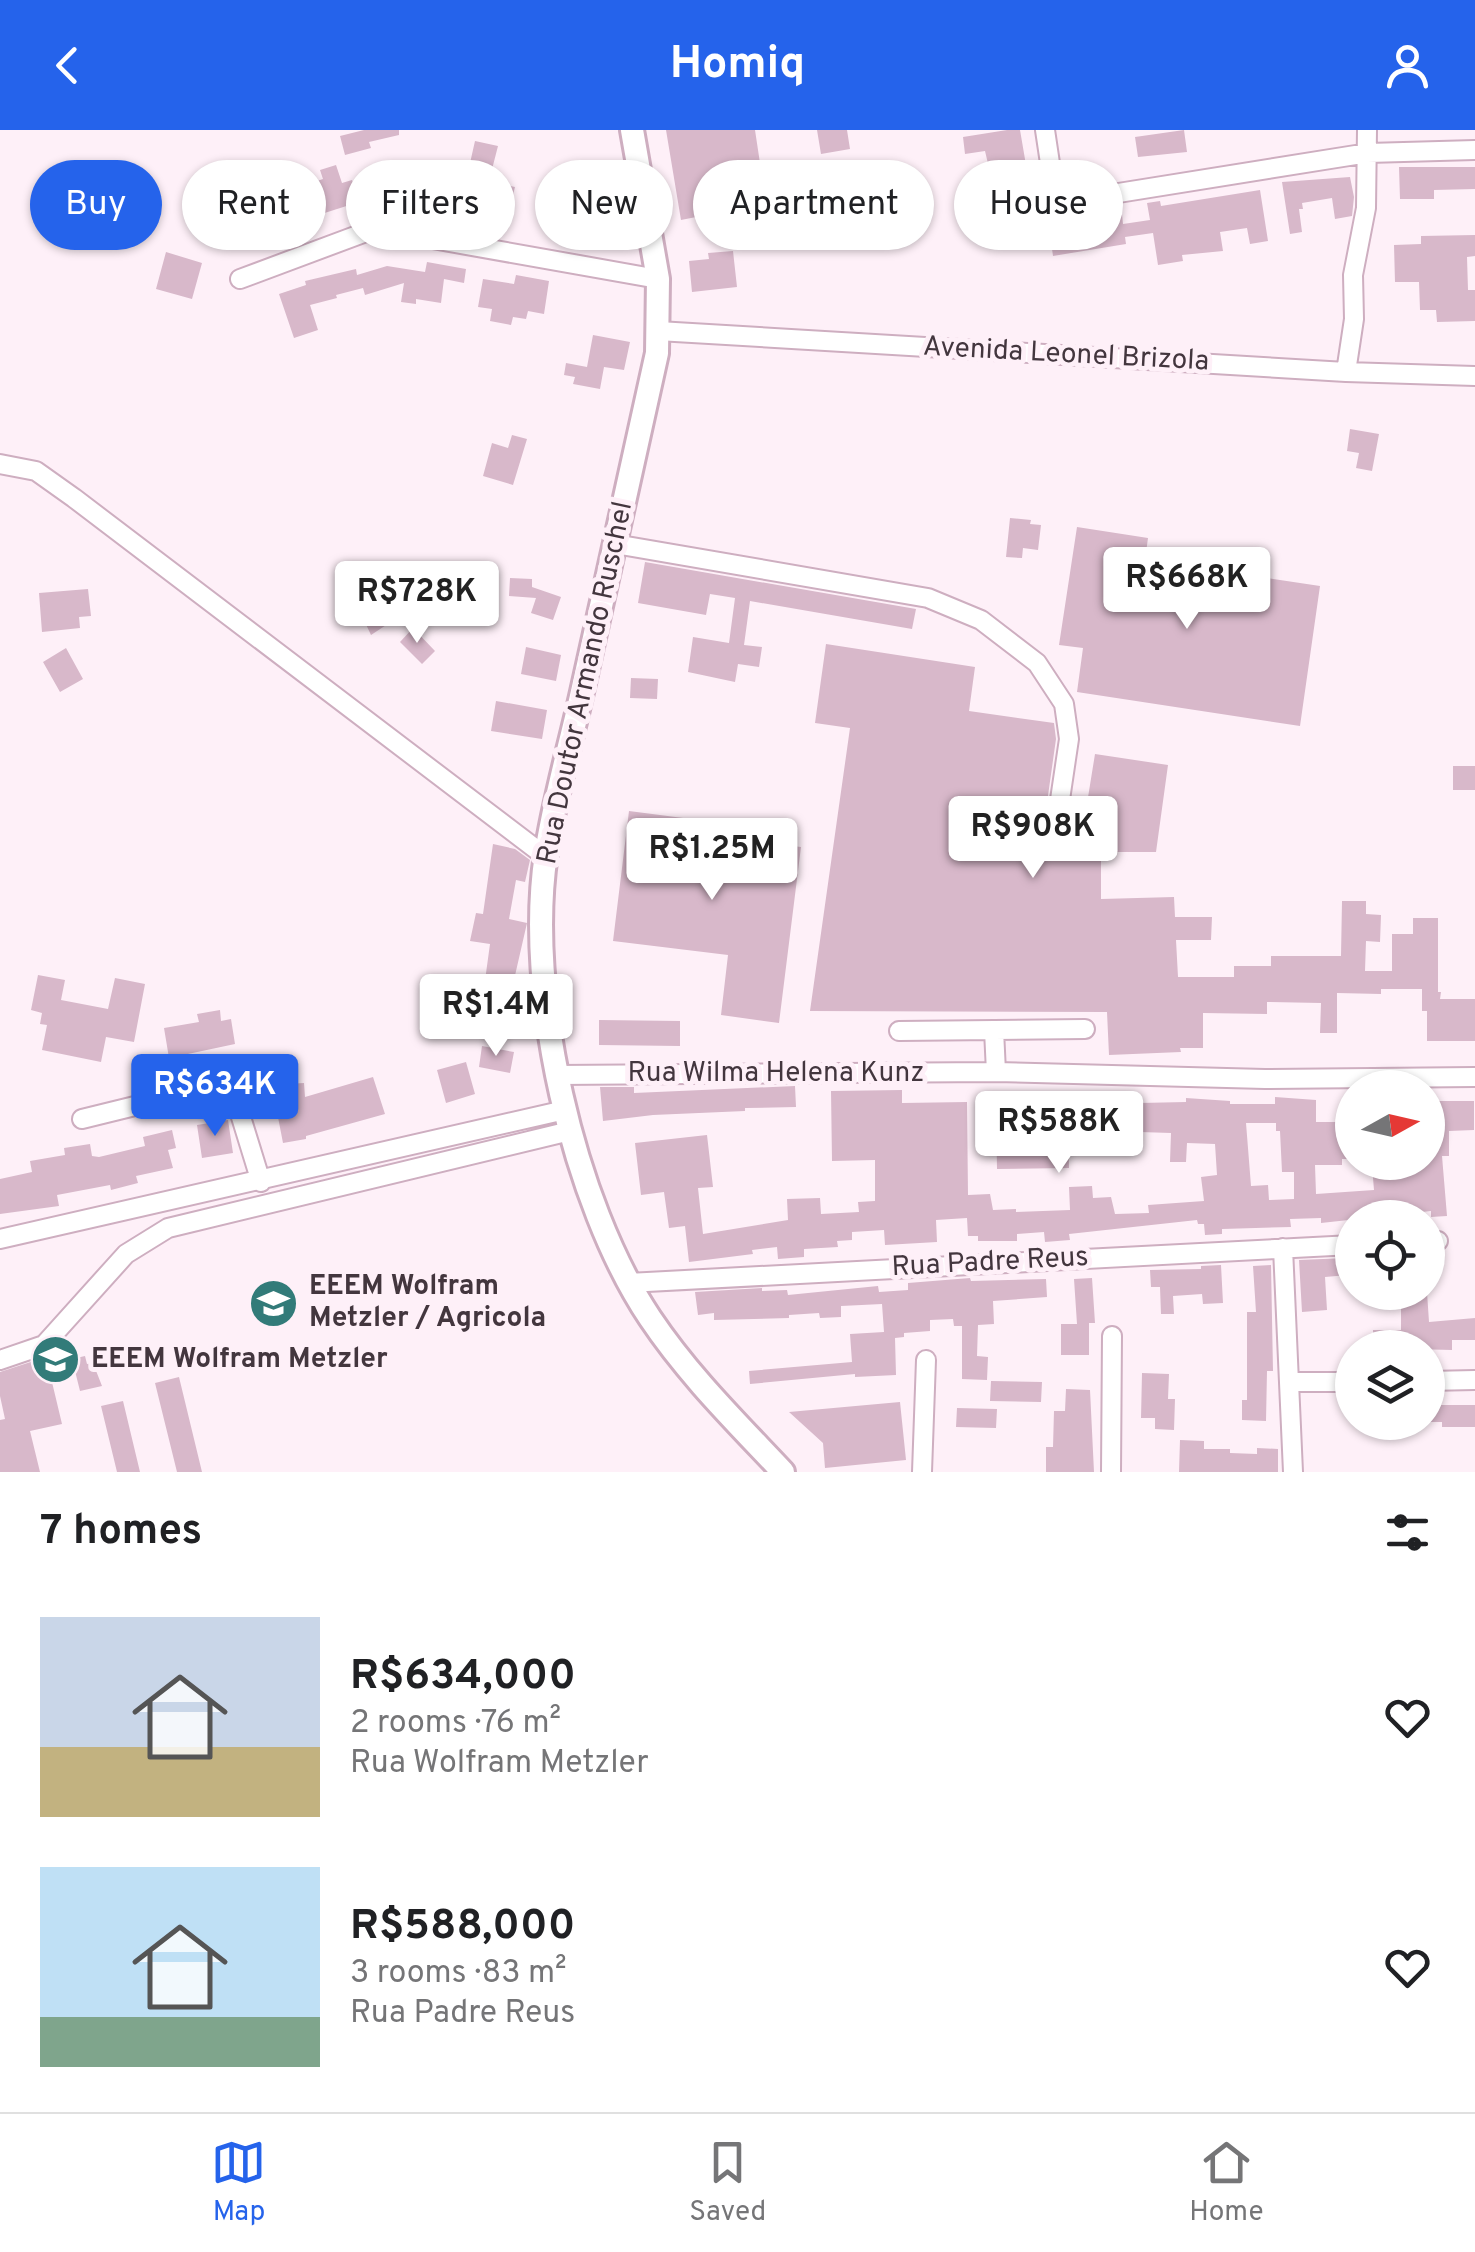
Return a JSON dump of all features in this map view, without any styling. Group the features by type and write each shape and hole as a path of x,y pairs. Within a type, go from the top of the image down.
{"main road":[{"name":"Rua Doutor Armando Ruschel","path":"632,130 658,279 657,353 545,856 541,947 557,1075 567,1120 586,1183 628,1282 651,1320 707,1392 784,1472"}],"street":[{"path":"1045,130 1056,203 1368,153 1475,150"},
{"path":"1346,372 1354,319 1353,275 1366,208 1367,130"},
{"path":"240,280 366,232 382,230 658,279"},
{"name":"Avenida Leonel Brizola","path":"658,331 1346,372 1475,376"},
{"path":"0,464 36,471 545,856"},
{"path":"615,544 928,598 980,620 1036,663 1064,704 1069,738 1054,840"},
{"path":"900,1030 1085,1029"},
{"path":"994,1030 996,1072"},
{"name":"Rua Wilma Helena Kunz","path":"557,1075 996,1072 1475,1078"},
{"path":"82,1118 200,1090 222,1092 237,1104 260,1182"},
{"path":"0,1239 567,1120"},
{"path":"0,1360 44,1345 126,1254 168,1228 567,1120"},
{"path":"159,1204 168,1228"},
{"name":"Rua Padre Reus","path":"628,1282 1335,1245"},
{"path":"1283,1248 1294,1472"},
{"path":"1111,1472 1112,1336"},
{"path":"922,1472 926,1360"},
{"path":"1445,1381 1475,1380"},
{"path":"1290,1382 1335,1382"}],"building":[{"path":"364,130 399,130 399,135 369,142 371,148 345,155 340,136"},
{"path":"666,130 755,130 760,160 693,160 693,218 681,220"},
{"path":"817,130 847,130 850,149 821,154"},
{"path":"1020,130 1025,160 987,160 985,151 965,154 963,137"},
{"path":"1184,130 1187,152 1138,157 1135,137"},
{"path":"475,141 498,146 494,160 471,160"},
{"path":"336,165 342,183 346,182 346,206 326,213 326,168"},
{"path":"1399,167 1475,167 1475,189 1434,190 1434,199 1400,199"},
{"path":"1350,177 1352,216 1335,219 1332,198 1302,203 1302,232 1290,234 1282,182"},
{"path":"1260,190 1268,241 1250,244 1247,228 1220,232 1223,251 1182,255 1183,261 1158,265 1153,233 1125,237 1123,244 1123,224 1150,220 1147,203 1160,201 1161,206"},
{"path":"1475,235 1475,256 1467,257 1468,290 1475,290 1475,321 1437,322 1436,310 1420,310 1419,282 1395,282 1394,245 1421,244 1421,236"},
{"path":"1052,250 1090,250 1053,256"},
{"path":"733,251 737,287 692,292 689,261 709,259 708,253"},
{"path":"166,252 202,263 192,299 156,289"},
{"path":"427,262 466,269 464,283 444,279 441,303 416,299 416,304 401,302 404,283 365,295 363,288 336,295 337,298 310,305 318,330 294,338 279,294 306,285 305,281 356,269 357,275 387,266 425,272"},
{"path":"516,275 549,281 544,314 528,311 526,319 513,317 511,325 490,321 492,309 478,307 483,279 514,284"},
{"path":"593,335 630,342 624,370 604,367 600,389 573,384 575,377 564,375 566,363 587,367"},
{"path":"1350,429 1379,434 1372,471 1356,468 1359,453 1347,451"},
{"path":"512,435 527,439 513,485 483,476 492,443 508,448"},
{"path":"1010,518 1041,525 1038,550 1023,548 1022,558 1006,557"},
{"path":"1077,527 1148,538 1145,560 1320,586 1300,726 1077,692 1083,648 1059,645"},
{"path":"645,562 916,609 912,629 750,601 744,645 762,647 759,667 738,664 735,682 688,672 693,637 729,643 735,598 710,594 706,615 638,603"},
{"path":"510,578 532,579 532,587 561,597 553,620 531,613 536,598 509,596"},
{"path":"88,589 91,616 79,617 80,628 42,632 39,593"},
{"path":"394,594 406,612 371,635 362,616"},
{"path":"413,628 435,651 422,664 400,642"},
{"path":"826,644 975,667 969,711 1054,723 1056,739 1042,838 1044,854 1088,854 1084,822 1095,754 1168,765 1156,852 1101,852 1101,899 1174,897 1175,917 1212,917 1211,940 1176,940 1178,977 1234,977 1234,966 1271,966 1271,956 1341,956 1342,901 1366,901 1366,914 1381,915 1380,942 1366,941 1365,971 1392,971 1392,934 1413,934 1413,918 1438,918 1440,999 1475,999 1475,1041 1427,1041 1422,989 1381,989 1381,994 1337,993 1337,1033 1320,1033 1321,1003 1267,1002 1267,1014 1203,1013 1203,1048 1109,1055 1107,1012 810,1011 850,728 815,723"},
{"path":"526,647 561,655 556,681 521,674"},
{"path":"66,648 83,679 60,692 43,662"},
{"path":"631,678 658,679 657,699 630,698"},
{"path":"496,701 547,710 542,739 491,731"},
{"path":"1453,766 1475,766 1475,790 1453,790"},
{"path":"629,811 745,826 743,840 801,847 779,1023 721,1015 728,955 613,941"},
{"path":"493,844 515,849 530,860 525,882 516,880 509,919 527,923 511,993 515,994 511,1022 480,1017 490,944 470,941 476,913 483,914"},
{"path":"38,975 65,980 61,1000 108,1009 115,978 145,984 134,1042 106,1037 101,1062 42,1050 47,1025 40,1024 42,1013 31,1010"},
{"path":"220,1010 221,1021 231,1019 235,1044 169,1058 164,1028 199,1022 197,1014"},
{"path":"599,1020 680,1021 680,1046 599,1045"},
{"path":"482,1046 514,1052 510,1073 479,1067"},
{"path":"466,1062 475,1094 446,1103 437,1070"},
{"path":"373,1077 385,1114 283,1143 277,1112 290,1109 287,1084 304,1083 305,1097"},
{"path":"795,1086 796,1107 603,1121 600,1087 634,1087 634,1093"},
{"path":"902,1090 902,1103 967,1102 968,1195 990,1194 993,1210 1070,1210 1069,1187 1092,1186 1093,1198 1111,1197 1115,1214 1149,1213 1148,1205 1204,1201 1201,1177 1217,1175 1215,1144 1187,1143 1186,1162 1170,1162 1171,1133 1140,1132 1140,1103 1186,1102 1186,1098 1230,1104 1275,1104 1275,1097 1316,1100 1316,1122 1335,1122 1335,1165 1315,1165 1316,1194 1374,1190 1373,1180 1444,1180 1447,1216 1445,1200 1335,1200 1335,1221 1290,1219 1291,1227 1222,1229 1222,1234 1205,1235 1204,1224 1197,1220 1069,1234 1070,1240 1045,1242 1044,1232 1017,1234 1017,1241 978,1241 978,1236 968,1236 967,1218 936,1220 937,1242 885,1245 884,1230 852,1232 852,1240 837,1241 838,1247 804,1249 804,1257 778,1259 777,1247 689,1262 685,1226 669,1228 664,1192 641,1195 635,1143 707,1135 713,1187 698,1188 703,1234 788,1220 787,1199 820,1198 821,1214 859,1212 858,1202 875,1201 875,1160 832,1161 831,1091","holes":["1246,1123 1276,1123 1276,1131 1280,1131 1282,1172 1294,1172 1294,1199 1269,1200 1268,1185 1251,1186"]},
{"path":"1445,1101 1474,1101 1474,1130 1449,1131 1449,1156 1445,1156"},
{"path":"1068,1111 1069,1168 997,1169 996,1112"},
{"path":"228,1120 233,1153 202,1158 197,1125"},
{"path":"172,1130 176,1148 168,1150 173,1168 136,1176 138,1183 111,1190 110,1185 57,1195 59,1206 0,1214 0,1179 32,1172 30,1161 65,1155 64,1148 90,1144 92,1156 99,1157 145,1146 143,1137"},
{"path":"1335,1258 1335,1276 1325,1277 1327,1310 1302,1312 1299,1260"},
{"path":"1221,1265 1223,1303 1203,1304 1202,1294 1173,1296 1174,1314 1161,1314 1160,1287 1151,1287 1150,1270"},
{"path":"1271,1265 1273,1371 1267,1371 1266,1421 1242,1420 1242,1400 1247,1400 1247,1312 1256,1312 1253,1266"},
{"path":"970,1278 1046,1279 1047,1297 993,1301 994,1324 978,1325 977,1356 988,1357 987,1380 962,1379 962,1326 954,1326 953,1319 930,1320 930,1331 904,1333 904,1337 895,1338 896,1375 855,1374 750,1384 749,1371 852,1362 850,1334 884,1332 882,1304 841,1306 841,1317 820,1318 819,1313 714,1320 714,1313 698,1315 695,1292 762,1288 787,1290 788,1295 878,1286 879,1292 908,1290 908,1283"},
{"path":"1092,1278 1095,1323 1089,1323 1089,1355 1061,1355 1061,1324 1077,1324 1074,1279"},
{"path":"1401,1310 1428,1310 1429,1322 1475,1318 1475,1340 1452,1340 1452,1350 1445,1350 1445,1330 1401,1330"},
{"path":"85,1356 87,1364 93,1363 102,1386 80,1391 72,1359"},
{"path":"46,1357 62,1424 30,1431 40,1472 0,1472 0,1420 5,1419 0,1372"},
{"path":"1142,1373 1169,1374 1168,1399 1175,1399 1174,1430 1155,1429 1155,1418 1141,1418"},
{"path":"179,1377 202,1472 177,1472 155,1383"},
{"path":"991,1381 1042,1382 1041,1402 990,1401"},
{"path":"1066,1389 1090,1390 1094,1472 1046,1472 1046,1447 1053,1447 1054,1411 1065,1411"},
{"path":"123,1401 140,1472 117,1472 101,1406"},
{"path":"900,1402 906,1460 825,1468 823,1443 789,1412"},
{"path":"1445,1405 1475,1405 1475,1427 1445,1427"},
{"path":"957,1408 997,1409 996,1428 956,1427"},
{"path":"1180,1440 1204,1441 1204,1449 1230,1449 1230,1453 1257,1454 1257,1448 1278,1449 1278,1472 1179,1472"}],"place":[{"name":"EEEM Wolfram Metzler / Agricola","path":"274,1303"},
{"name":"EEEM Wolfram Metzler","path":"56,1360"}]}
